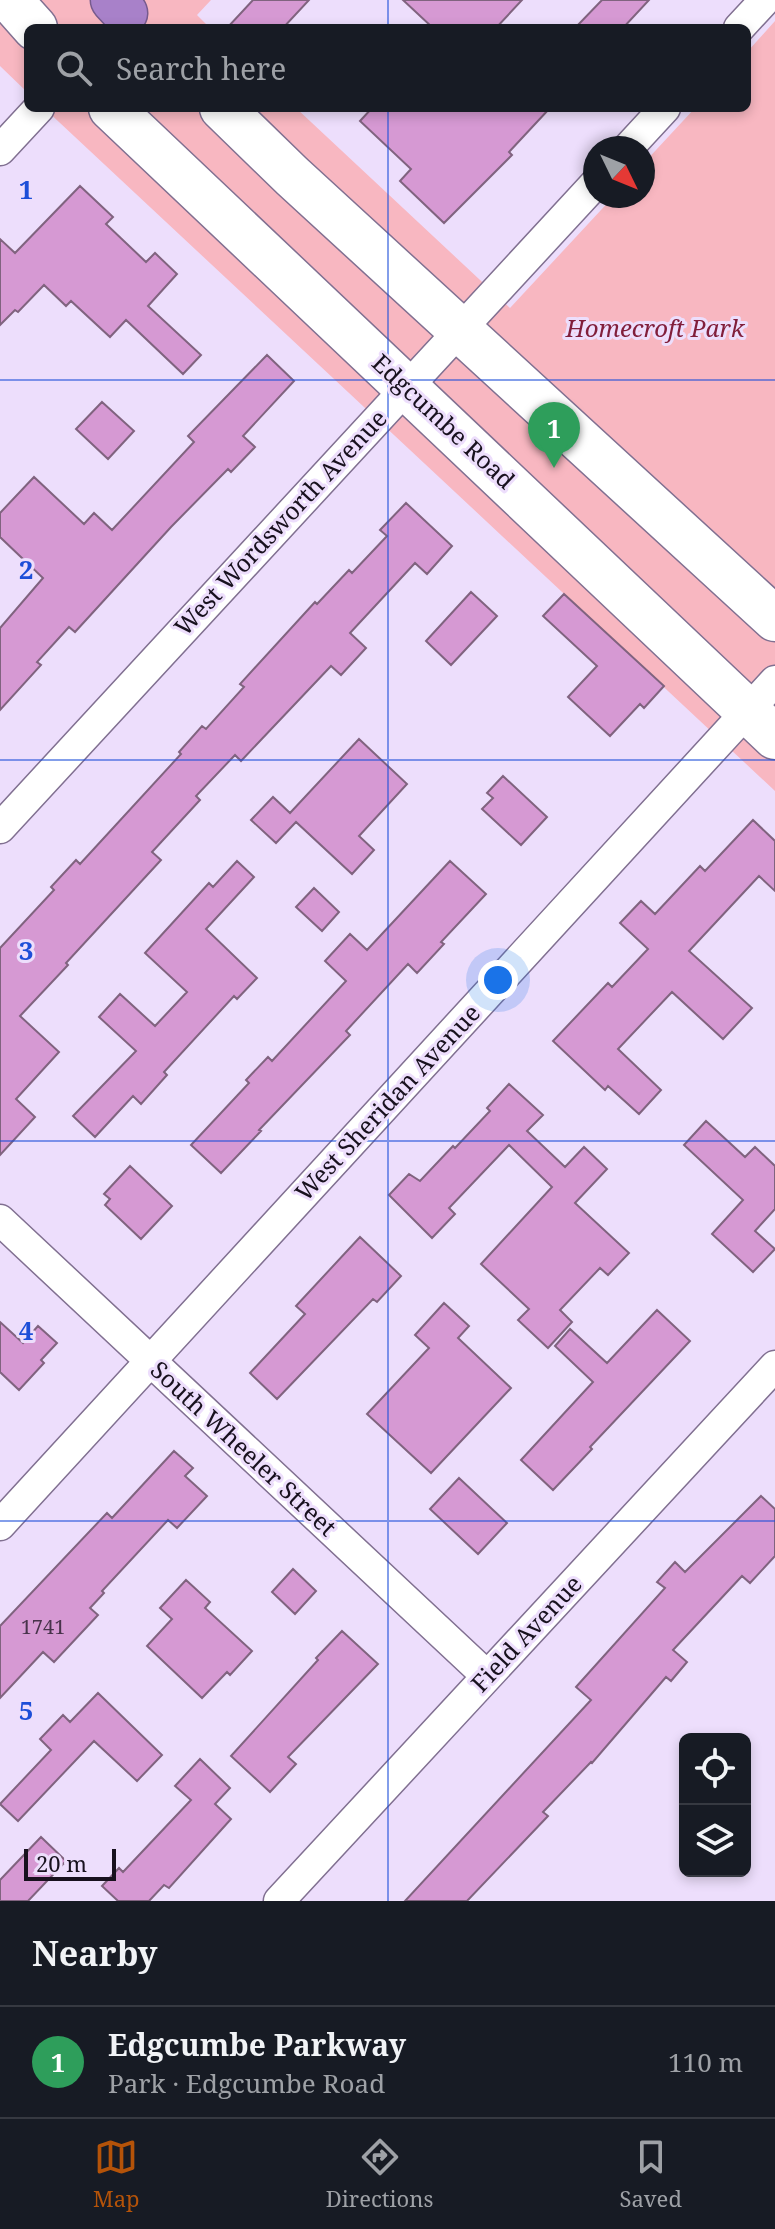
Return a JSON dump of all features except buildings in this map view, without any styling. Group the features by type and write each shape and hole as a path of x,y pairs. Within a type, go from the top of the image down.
{"main road":[{"path":"10,0 31,24"},
{"name":"Edgcumbe Road","path":"115,112 406,388 766,710"},
{"path":"226,112 775,619"}],"street":[{"path":"743,24 765,0"},
{"path":"0,150 35,112"},
{"path":"639,136 661,112"},
{"name":"West Wordsworth Avenue","path":"0,828 583,197"},
{"name":"West Sheridan Avenue","path":"0,1525 766,710"},
{"name":"South Wheeler Street","path":"0,1220 487,1676"},
{"name":"Field Avenue","path":"279,1901 775,1366"}],"green space":[{"path":"0,0 211,0 197,15 206,24 24,24 24,89 0,66"},
{"name":"Homecroft Park","path":"775,21 775,791 48,112 300,112 510,308 603,208 655,208 655,151 691,112 751,112 751,48"}],"place":[{"name":"Edgcumbe Parkway","path":"554,468"}]}
